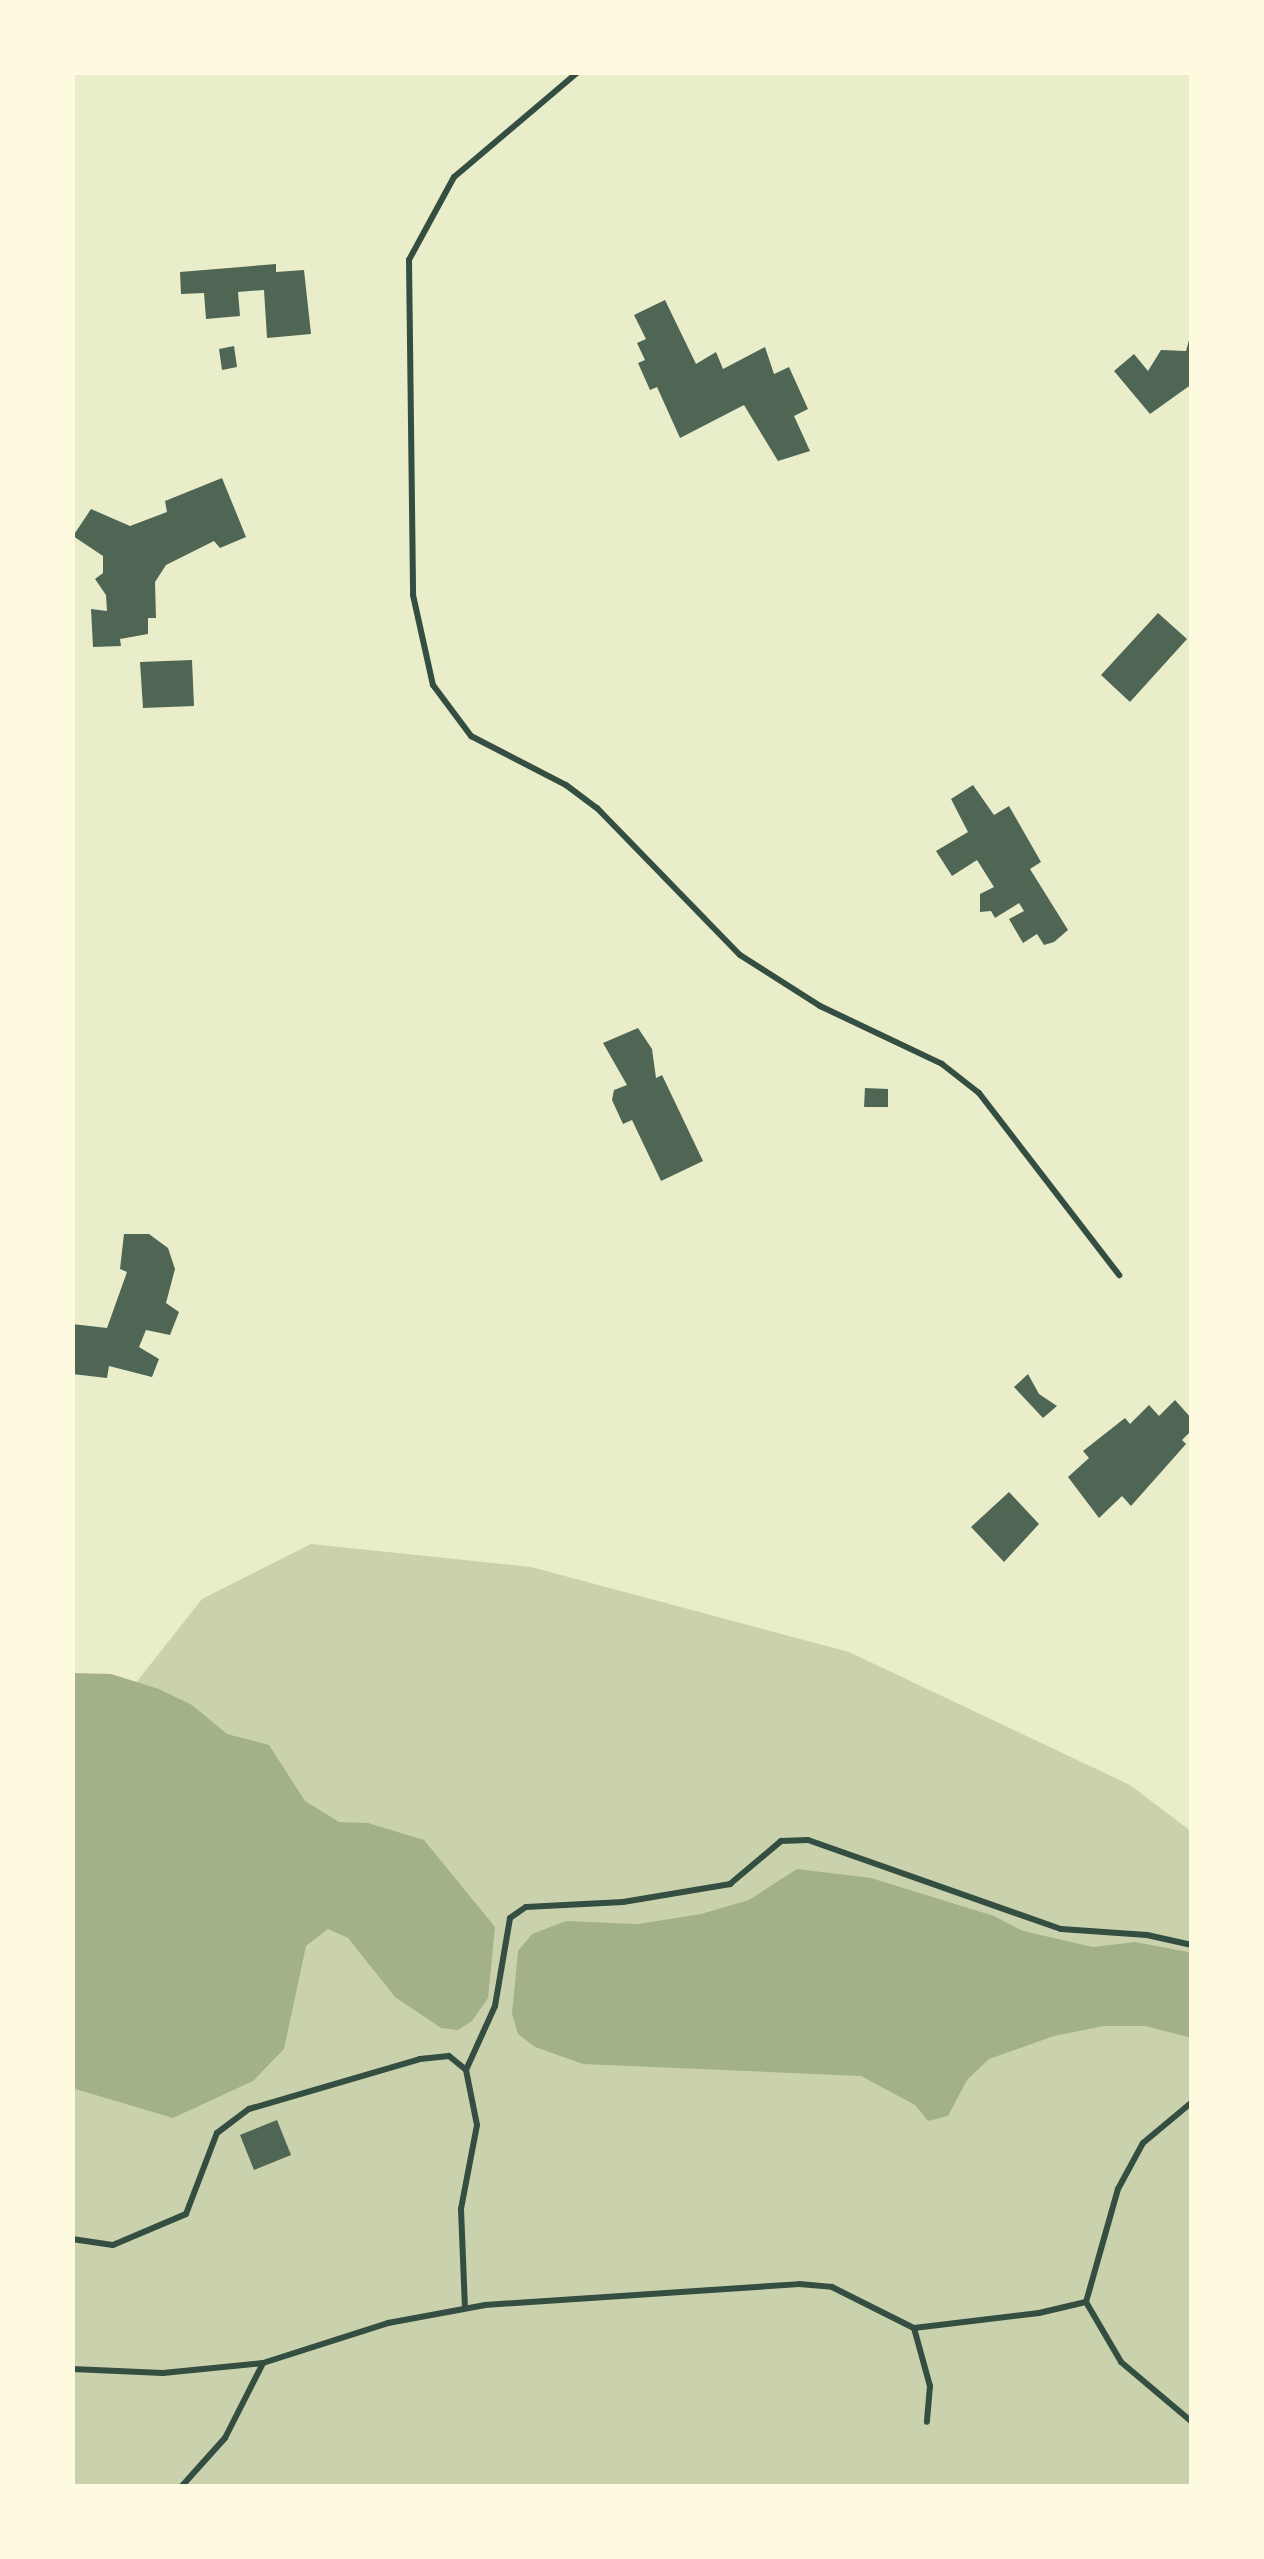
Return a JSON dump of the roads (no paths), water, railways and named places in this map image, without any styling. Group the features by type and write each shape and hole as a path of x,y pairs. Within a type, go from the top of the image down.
{"lane":[{"path":"578,72 454,177 409,260 413,595 433,685 470,736 566,785 597,808 740,955 776,981 942,1064 979,1093 1119,1275"},
{"path":"465,2308 461,2209 477,2126 466,2070 495,2006 510,1918 526,1907 623,1902 730,1884 781,1841 808,1840 1061,1929 1148,1935 1192,1946"},
{"path":"72,2239 113,2245 186,2214 218,2133 249,2109 420,2059 449,2056 466,2070"},
{"path":"1192,2102 1143,2143 1118,2189 1087,2302 1121,2362 1192,2422"},
{"path":"72,2369 164,2373 263,2363 388,2323 465,2308 800,2284 832,2287 914,2328 1039,2313 1087,2302"},
{"path":"914,2328 930,2386 927,2422"},
{"path":"181,2487 225,2438 263,2363"}]}
